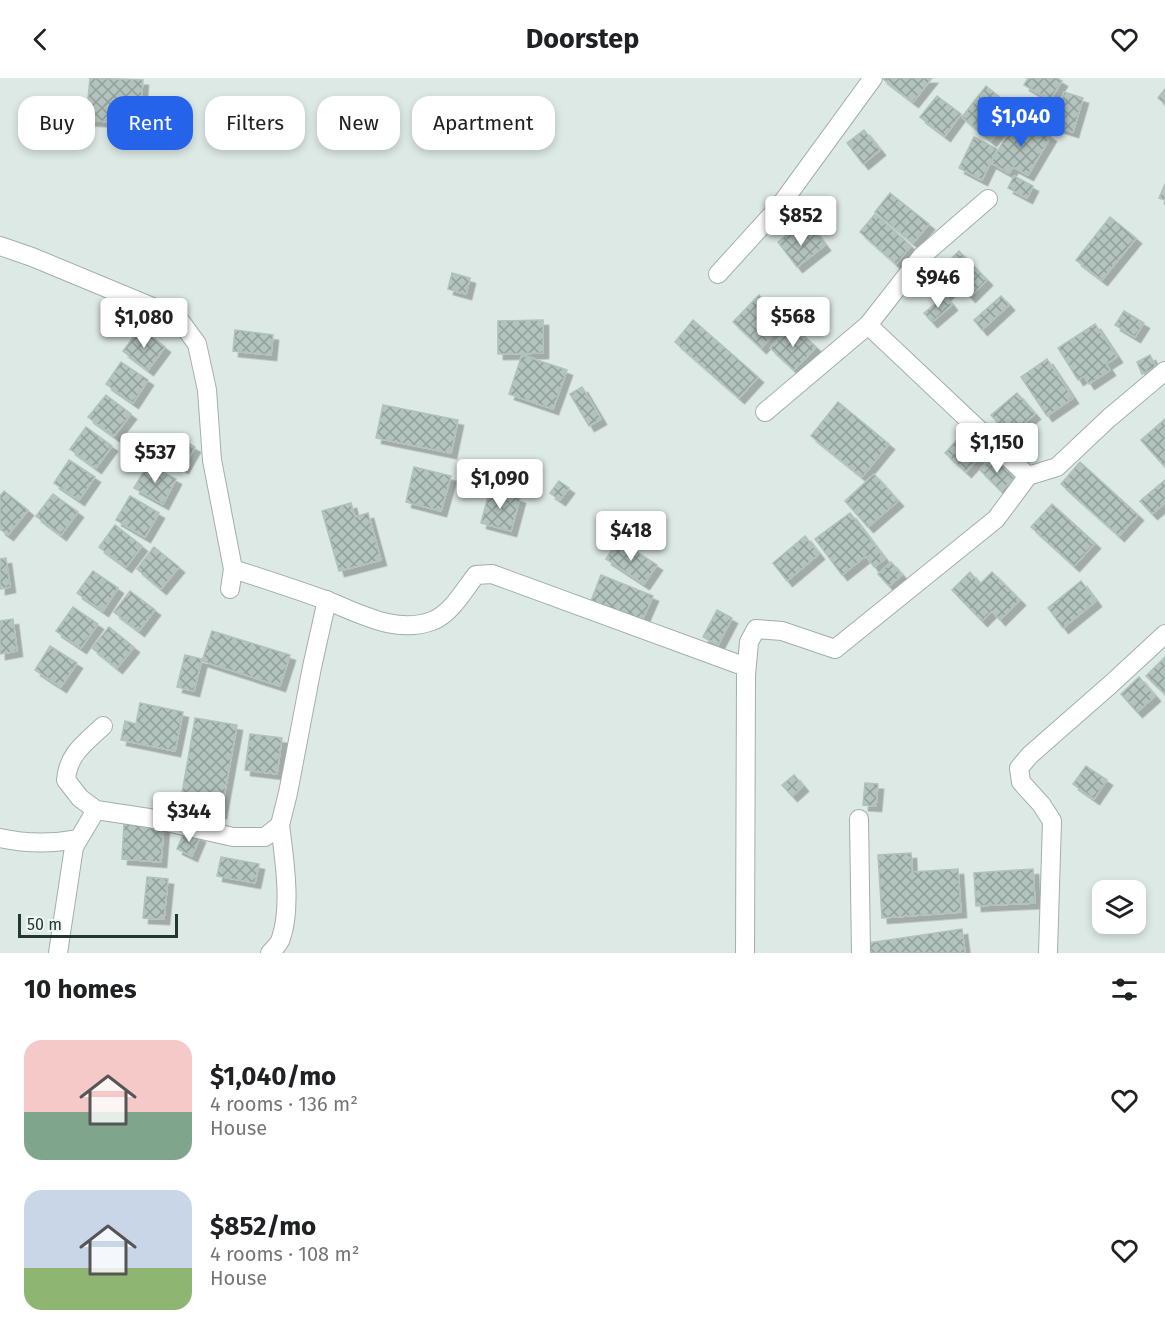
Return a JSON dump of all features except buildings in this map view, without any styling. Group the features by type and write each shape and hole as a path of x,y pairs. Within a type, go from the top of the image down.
{"street":[{"path":"718,274 779,207 873,78"},
{"path":"765,411 868,325 922,256 988,199"},
{"path":"0,246 155,308 181,322 197,344 207,390 212,460 233,569 230,588"},
{"path":"868,325 1028,476"},
{"path":"745,953 746,667 748,642 756,629 783,631 835,649 996,519 1028,476 1057,467 1109,418 1165,371"},
{"path":"233,569 327,600 375,621 411,626 433,621 448,611 476,575 492,574 746,667"},
{"path":"270,953 281,939 285,912 286,879 280,825 327,600"},
{"path":"1048,953 1052,821 1041,804 1020,782 1019,768 1030,754 1165,634"},
{"path":"103,726 78,748 67,767 66,780 80,798 96,810 149,818 233,837 265,837 280,825"},
{"path":"58,953 74,847 96,810"},
{"path":"859,819 861,953"},
{"path":"0,838 34,843 56,843 78,839"}]}
